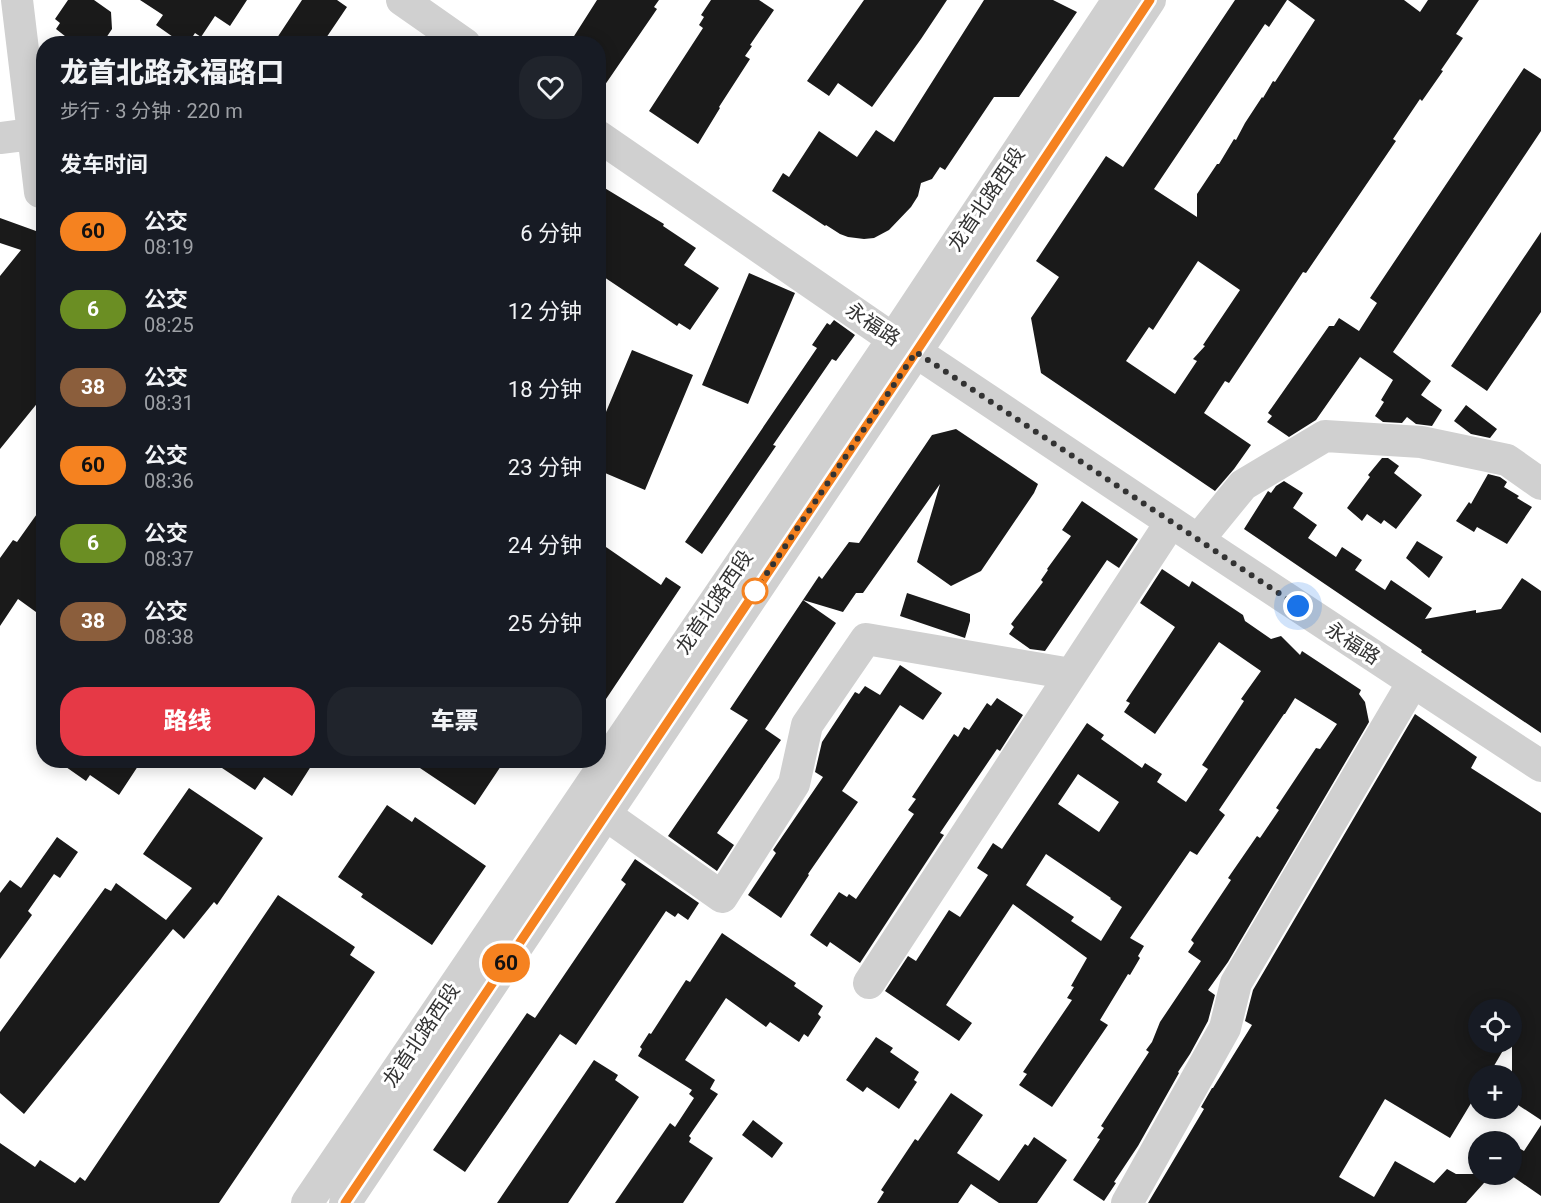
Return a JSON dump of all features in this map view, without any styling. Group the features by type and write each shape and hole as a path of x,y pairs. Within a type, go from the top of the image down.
{"street":[{"path":"18,0 36,163"},
{"path":"402,0 454,36"},
{"name":"龙首北路西段","path":"345,1203 606,815 905,345 1118,0"},
{"name":"龙首北路西段","path":"307,1203 905,345 1150,0"},
{"path":"0,138 32,134"},
{"name":"永福路","path":"606,140 905,345 1541,766"},
{"path":"1198,540 1243,485 1325,436 1421,442 1507,460 1541,484"},
{"path":"869,983 1171,522"},
{"path":"606,815 722,897 794,784 807,725 866,639 1071,674"},
{"path":"1127,1203 1225,1028 1236,983 1413,682"}],"building":[{"path":"68,0 94,0 111,12 112,29 107,36 65,36 56,29 60,23 55,19"},
{"path":"140,0 247,0 230,26 215,16 202,36 195,33 193,36 172,36 156,25 163,15"},
{"path":"302,0 337,0 347,7 327,36 278,36"},
{"path":"597,0 659,0 654,7 657,9 606,83 606,36 574,36"},
{"path":"711,0 759,0 774,10 750,45 752,46 745,56 750,59 698,144 649,111 703,28 699,25 704,17 701,15"},
{"path":"864,0 947,0 872,107 838,83 829,96 807,81"},
{"path":"984,0 1053,0 1077,12 1019,97 994,97 945,170 940,167 932,179 921,183 918,196 911,207 889,230 874,238 848,237 825,226 772,191 783,173 789,177 819,131 857,157 876,130 894,142"},
{"path":"1235,0 1287,0 1269,27 1265,24 1154,189 1197,217 1197,194 1234,139 1236,140 1262,97 1273,81 1275,82 1315,20 1288,0 1404,0 1420,12 1428,0 1479,0 1456,34 1463,38 1441,70 1443,71 1422,101 1420,99 1393,139 1396,141 1306,273 1303,272 1229,383 1225,381 1204,413 1251,445 1215,491 1041,373 1031,318 1059,277 1036,261 1106,156 1123,167","holes":["1198,261 1240,290 1203,345 1205,346 1193,359 1197,361 1175,394 1126,361 1149,327 1153,330"]},
{"path":"1524,68 1541,79 1541,131 1393,352 1431,381 1421,395 1442,410 1432,426 1416,424 1407,417 1402,423 1383,422 1375,416 1393,380 1360,357 1316,420 1289,437 1267,422 1272,416 1268,413 1329,326 1334,326 1339,318 1359,331 1377,303 1370,298"},
{"path":"606,189 664,224 663,226 696,248 684,265 719,288 690,330 679,323 677,326 606,278"},
{"path":"0,218 36,231 36,405 0,449 0,276 21,250 0,243"},
{"path":"1541,232 1541,312 1487,391 1451,366"},
{"path":"749,273 795,293 748,404 702,385"},
{"path":"834,320 855,335 836,361 832,359 702,554 685,542 817,348 812,345 827,323 830,325"},
{"path":"632,350 693,375 645,490 606,473 606,412"},
{"path":"1466,405 1497,429 1490,438 1471,434 1454,421"},
{"path":"956,429 1038,484 981,571 951,586 917,562 940,484 863,593 856,593 843,612 803,600 819,576 822,579 849,542 859,543 932,435"},
{"path":"1382,458 1388,458 1399,466 1394,473 1422,495 1396,529 1384,520 1381,524 1367,514 1362,521 1347,508"},
{"path":"1488,474 1500,477 1507,482 1504,487 1532,507 1507,544 1477,527 1474,532 1456,521 1469,502 1471,504"},
{"path":"1284,481 1303,493 1293,508 1317,525 1308,538 1336,557 1342,547 1362,560 1355,570 1385,590 1391,580 1432,608 1425,619 1476,610 1476,613 1501,609 1522,578 1541,591 1541,733 1244,529 1268,491 1271,493"},
{"path":"1082,501 1138,539 1119,568 1107,560 1045,651 1030,649 1009,634 1014,627 1011,624 1043,582 1041,580 1047,569 1071,536 1062,530"},
{"path":"36,515 36,612 18,599 0,626 0,558 13,540 17,542"},
{"path":"1417,541 1443,557 1429,578 1406,558"},
{"path":"606,547 661,585 666,577 681,587 606,699"},
{"path":"1162,569 1189,587 1192,581 1243,615 1245,621 1271,639 1281,636 1300,655 1302,651 1361,690 1359,694 1365,702 1369,722 1228,962 1208,990 1215,995 1208,1021 1138,1146 1104,1201 1073,1180 1100,1139 1097,1138 1104,1128 1101,1126 1149,1052 1146,1050 1160,1022 1201,961 1188,952 1194,943 1191,940 1231,880 1228,878 1257,836 1260,838 1279,810 1276,808 1316,748 1320,749 1337,724 1295,698 1219,810 1225,815 1197,855 1190,851 1130,938 1144,946 1138,956 1140,958 1100,1020 1108,1025 1052,1107 1019,1085 1027,1074 1023,1072 1072,1000 1067,998 1074,987 1071,986 1087,958 1013,904 946,1005 972,1023 959,1041 885,991 908,956 916,961 949,910 960,917 988,875 977,868 993,843 1002,849 1087,723 1104,735 1101,739 1142,768 1145,763 1162,774 1157,782 1186,802 1208,769 1202,765 1244,701 1241,699 1261,671 1219,642 1155,734 1124,712 1130,703 1126,701 1175,627 1140,603","holes":["1078,774 1119,802 1099,832 1058,804","1046,854 1122,907 1101,941 1071,921 1074,917 1026,885"]},
{"path":"907,593 970,614 965,638 900,616"},
{"path":"803,600 836,623 765,729 781,740 717,833 734,845 717,871 668,836 748,720 730,709"},
{"path":"900,665 942,693 923,720 900,705 842,791 858,802 808,874 781,918 748,895 776,853 773,850 823,777 815,772 822,742 855,692 859,694 865,686 880,695"},
{"path":"997,698 1023,715 1000,751 997,749 940,833 944,835 860,963 830,942 827,947 810,935 839,892 847,897 849,894 856,899 914,814 908,810 916,799 912,797 954,734 958,737 964,727 969,730 987,703 991,706"},
{"path":"1415,714 1477,757 1471,768 1541,813 1541,1120 1522,1108 1522,1065 1512,1065 1512,1053 1522,1053 1522,999 1468,999 1468,1053 1502,1053 1494,1065 1468,1065 1468,1108 1450,1138 1385,1099 1339,1177 1374,1197 1395,1161 1434,1183 1447,1169 1456,1174 1468,1174 1468,1185 1482,1185 1466,1203 1148,1203 1204,1109 1201,1107 1212,1088 1252,1025 1245,1021 1253,990"},
{"path":"67,768 137,768 119,795 90,775 86,781"},
{"path":"222,768 310,768 292,796 264,777 255,790"},
{"path":"420,768 500,768 475,805"},
{"path":"189,788 263,838 217,905 214,902 184,939 173,929 24,1114 0,1093 0,1032 105,888 111,891 116,883 166,920 192,888 143,854"},
{"path":"387,805 412,822 415,817 486,866 432,945 361,897 363,894 338,877"},
{"path":"57,837 78,852 60,878 54,874 28,911 32,915 0,959 0,893 10,880 21,888"},
{"path":"635,859 699,903 688,920 678,913 675,917 666,911 576,1045 560,1034 465,1172 433,1150 527,1013 535,1018 626,884 621,880"},
{"path":"278,895 355,947 350,955 375,972 219,1203 0,1203 0,1143 35,1167 40,1160 75,1183 80,1177 85,1181"},
{"path":"722,933 796,983 794,986 823,1006 818,1014 821,1017 808,1037 804,1034 799,1042 770,1022 766,1027 726,998 685,1060 715,1080 710,1089 718,1094 689,1136 691,1138 689,1142 713,1158 683,1203 615,1203 670,1123 675,1127 694,1098 689,1094 692,1090 638,1056 642,1049 640,1047 649,1033 651,1034 686,980 690,982"},
{"path":"876,1037 893,1048 890,1052 919,1072 914,1080 917,1082 899,1109 867,1087 863,1092 846,1080"},
{"path":"594,1060 618,1075 615,1080 639,1097 568,1203 497,1203"},
{"path":"951,1093 983,1115 957,1153 999,1181 1025,1144 1028,1146 1034,1137 1067,1160 1037,1203 999,1203 971,1184 958,1203 877,1203 884,1192 881,1190 915,1139 918,1141"},
{"path":"753,1120 783,1143 772,1158 742,1135"},
{"path":"1541,1125 1541,1196 1522,1183 1522,1150 1524,1151"}],"bus line":[{"name":"60","path":"345,1203 1150,0"}],"route":[{"path":"755,591 916,352 1298,606"}]}
